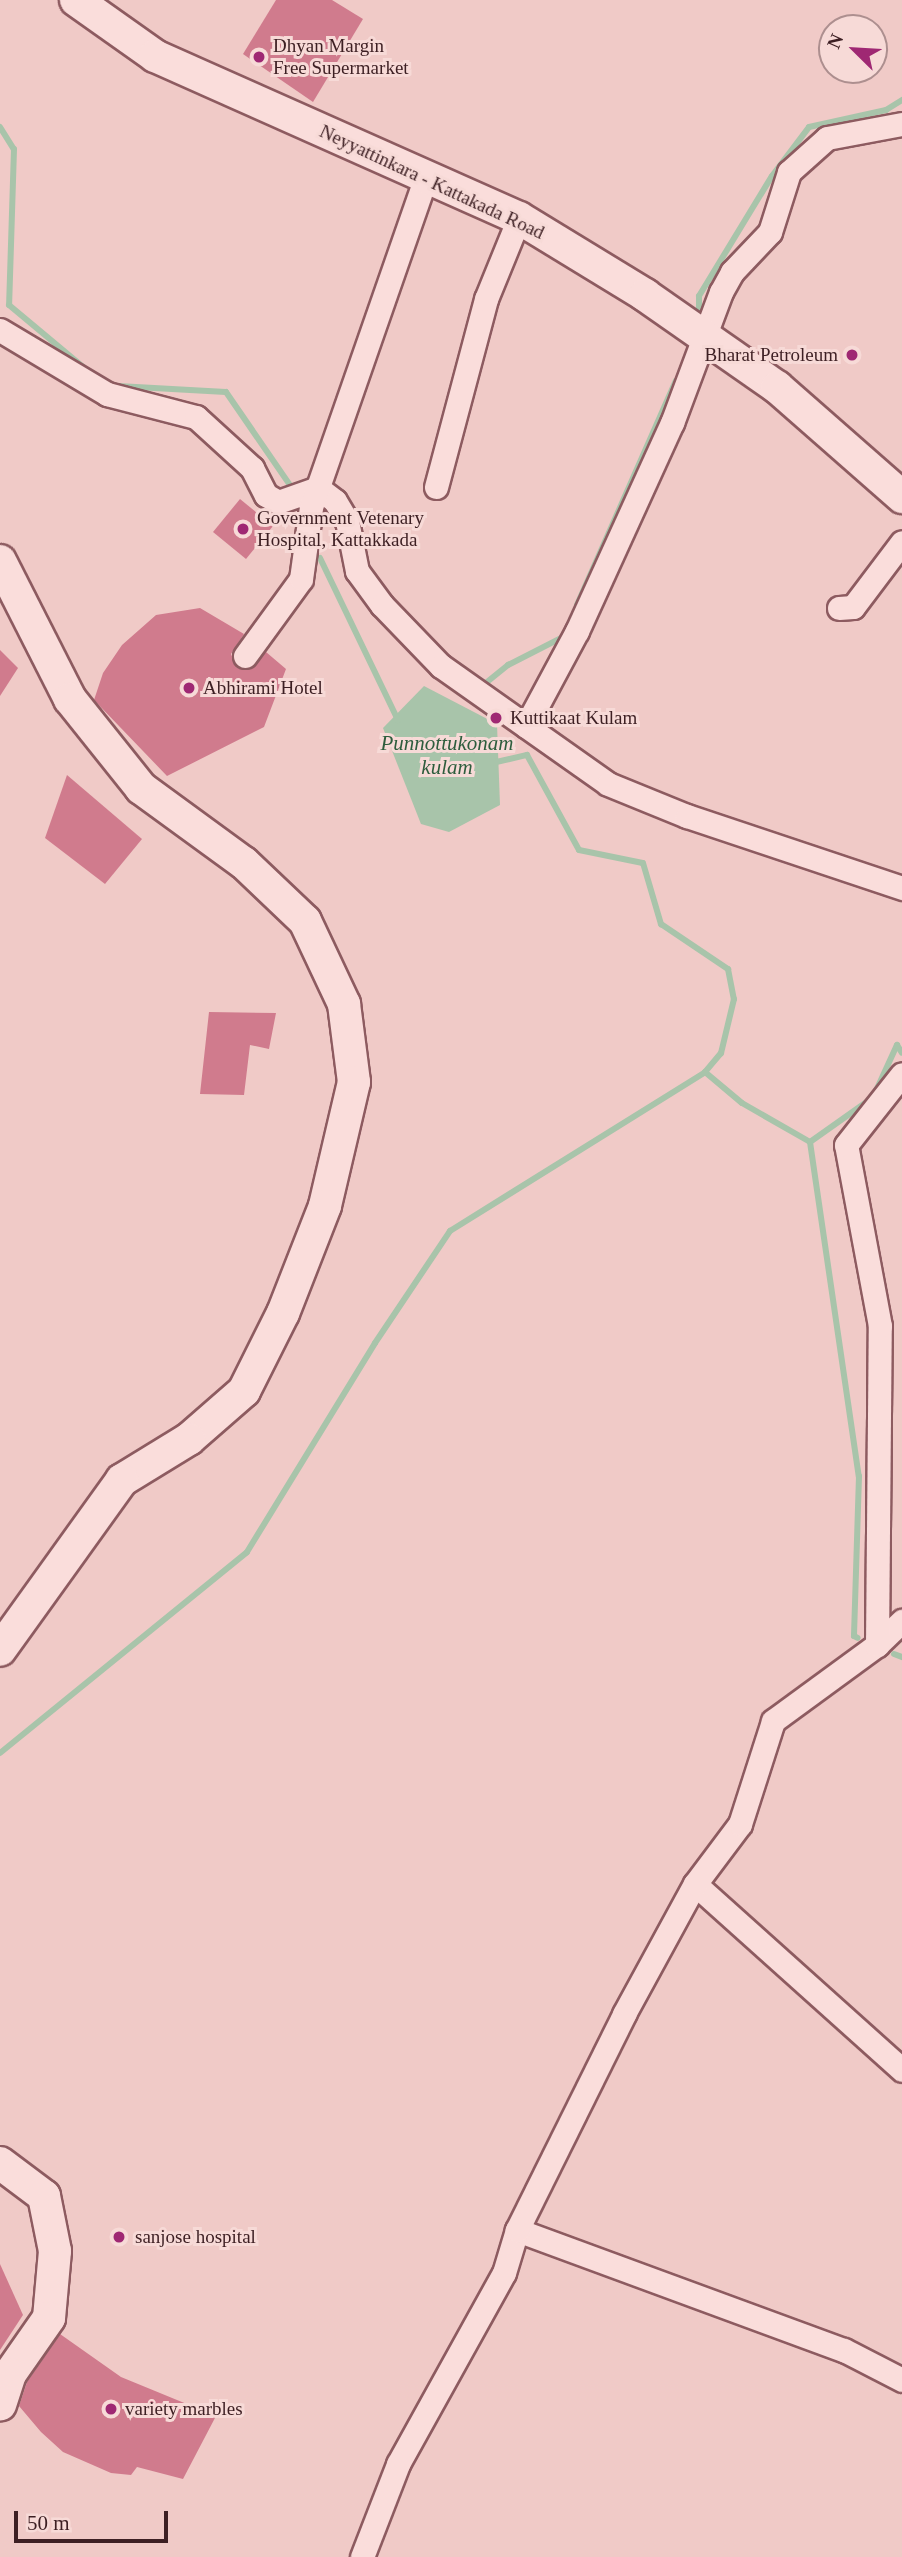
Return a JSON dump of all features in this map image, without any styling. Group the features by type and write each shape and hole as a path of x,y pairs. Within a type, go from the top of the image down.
{"main road":[{"name":"Neyyattinkara - Kattakada Road","path":"76,0 155,56 519,218 705,337 777,387 902,497"},
{"path":"0,561 70,699 141,788 244,863 305,921 344,1004 354,1082 325,1206 283,1313 244,1391 190,1438 122,1480 0,1650"},
{"path":"0,2164 44,2196 55,2251 49,2318 10,2374 0,2404"}],"street":[{"path":"526,726 577,632 672,424 732,272 770,232 789,172 827,138 902,124"},
{"path":"245,656 301,579 318,488 426,176"},
{"path":"436,487 486,299 519,218"},
{"path":"0,330 107,394 196,417 252,468 266,495 278,502 318,488"},
{"path":"318,488 335,501 347,521 357,571 382,605 441,666 608,785 687,816 902,888"},
{"path":"839,608 853,607 902,542"},
{"path":"877,1645 880,1326 846,1145 902,1074"},
{"path":"362,2557 398,2464 504,2273 517,2230 695,1884 740,1824 774,1721 877,1645 902,1622"},
{"path":"695,1884 902,2070"},
{"path":"517,2230 844,2350 902,2380"}],"water":[{"name":"Punnottukonam kulam","path":"424,686 497,724 500,805 449,832 421,824 383,728"}],"building":[{"path":"276,0 332,0 363,19 313,102 243,54"},
{"name":"Government Vetenary Hospital, Kattakkada","path":"240,499 273,526 246,559 213,532"},
{"name":"Abhirami Hotel","path":"200,608 244,634 231,654 237,668 251,668 266,652 286,669 264,727 167,776 94,700 103,673 122,645 156,615"},
{"path":"0,650 18,668 0,696"},
{"path":"67,775 142,839 105,884 45,838"},
{"path":"209,1012 276,1013 269,1049 250,1045 244,1095 200,1094"},
{"path":"0,2264 23,2315 0,2350"},
{"name":"variety marbles","path":"60,2334 121,2377 216,2416 183,2479 137,2467 131,2475 111,2473 63,2452 41,2432 19,2406 27,2382"}],"waterway":[{"path":"699,312 699,296 772,176 809,127 886,110 902,100"},
{"path":"0,127 14,149 9,305 88,371"},
{"path":"577,605 676,381"},
{"path":"118,386 226,392 290,485"},
{"path":"320,558 398,720"},
{"path":"487,682 508,665 563,637"},
{"path":"492,763 527,755 579,850 643,863 661,924 728,969 734,999 721,1053 705,1072 742,1103 810,1142 859,1476 854,1636 858,1638"},
{"path":"875,1093 897,1045 902,1053"},
{"path":"0,1753 247,1552 375,1343 450,1231 705,1072"},
{"path":"810,1142 868,1101"},
{"path":"894,1654 902,1657"}],"place":[{"name":"Dhyan Margin Free Supermarket","path":"259,57"},
{"name":"Bharat Petroleum","path":"852,355"},
{"name":"Government Vetenary Hospital, Kattakkada","path":"243,529"},
{"name":"Abhirami Hotel","path":"189,688"},
{"name":"Kuttikaat Kulam","path":"496,718"},
{"name":"sanjose hospital","path":"119,2237"},
{"name":"variety marbles","path":"111,2409"}]}
